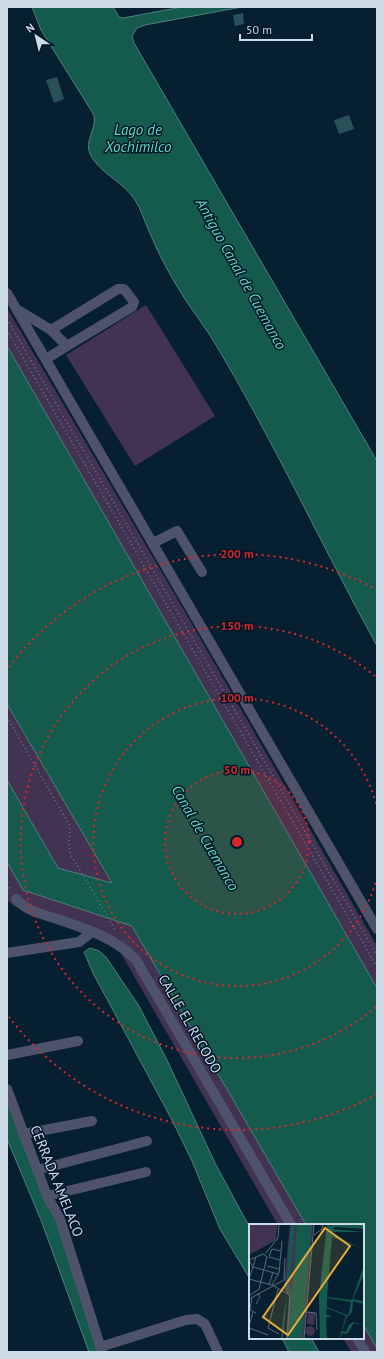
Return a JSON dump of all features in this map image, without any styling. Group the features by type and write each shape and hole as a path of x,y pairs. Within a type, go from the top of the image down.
{"street":[{"path":"46,359 132,306 134,302 124,290 118,289 51,330"},
{"path":"7,293 377,929"},
{"path":"16,309 51,330 67,346"},
{"path":"153,543 177,531 202,572"},
{"name":"CALLE EL RECODO","path":"16,899 25,909 92,932 126,948 136,960 290,1224"},
{"path":"7,953 79,942 92,932"},
{"path":"7,1055 78,1041"},
{"name":"CERRADA AMELACO","path":"7,1089 46,1196 60,1219 101,1349"},
{"path":"24,1134 92,1121"},
{"path":"37,1170 147,1141"},
{"path":"46,1196 146,1172"},
{"path":"101,1349 186,1320 197,1319 205,1324 218,1352"},
{"path":"358,1339 365,1352"}],"path":[{"path":"7,319 377,955"},
{"path":"7,330 377,967"},
{"path":"7,717 70,826 69,846 71,855 126,948"}],"shaded area":[{"path":"146,305 215,416 135,466 66,355"},
{"path":"7,308 178,600 377,946 377,1352 351,1352 344,1339 364,1339 364,1224 277,1224 115,943 14,906 7,900"}],"water":[{"name":"Lago de Xochimilco","path":"32,7 113,7 119,17 123,18 182,7 242,7 145,25 137,28 132,36 134,43 377,461 377,646 240,386 214,341 180,292 168,270 137,203 125,188 99,167 90,154 89,140 94,125 94,115 41,30"},
{"name":"Canal de Cuemanco","path":"7,346 377,988 377,1348 364,1326 364,1224 305,1224 132,926 23,890 7,862 7,780 58,868 112,883 7,704"},
{"path":"90,948 99,951 106,957 139,1006 167,1060 215,1163 249,1226 249,1277 220,1229 192,1161 172,1120 93,973 84,952"},
{"path":"7,1099 55,1217 98,1352 89,1352 41,1220 7,1139"},
{"path":"282,1339 312,1339 319,1352 289,1352"}],"building":[{"path":"243,13 244,24 235,26 233,15"},
{"path":"57,77 64,99 54,103 46,80"},
{"path":"349,115 354,129 339,134 334,120"}],"water label":[{"name":"Antiguo Canal de Cuemanco","path":"241,274"}]}
